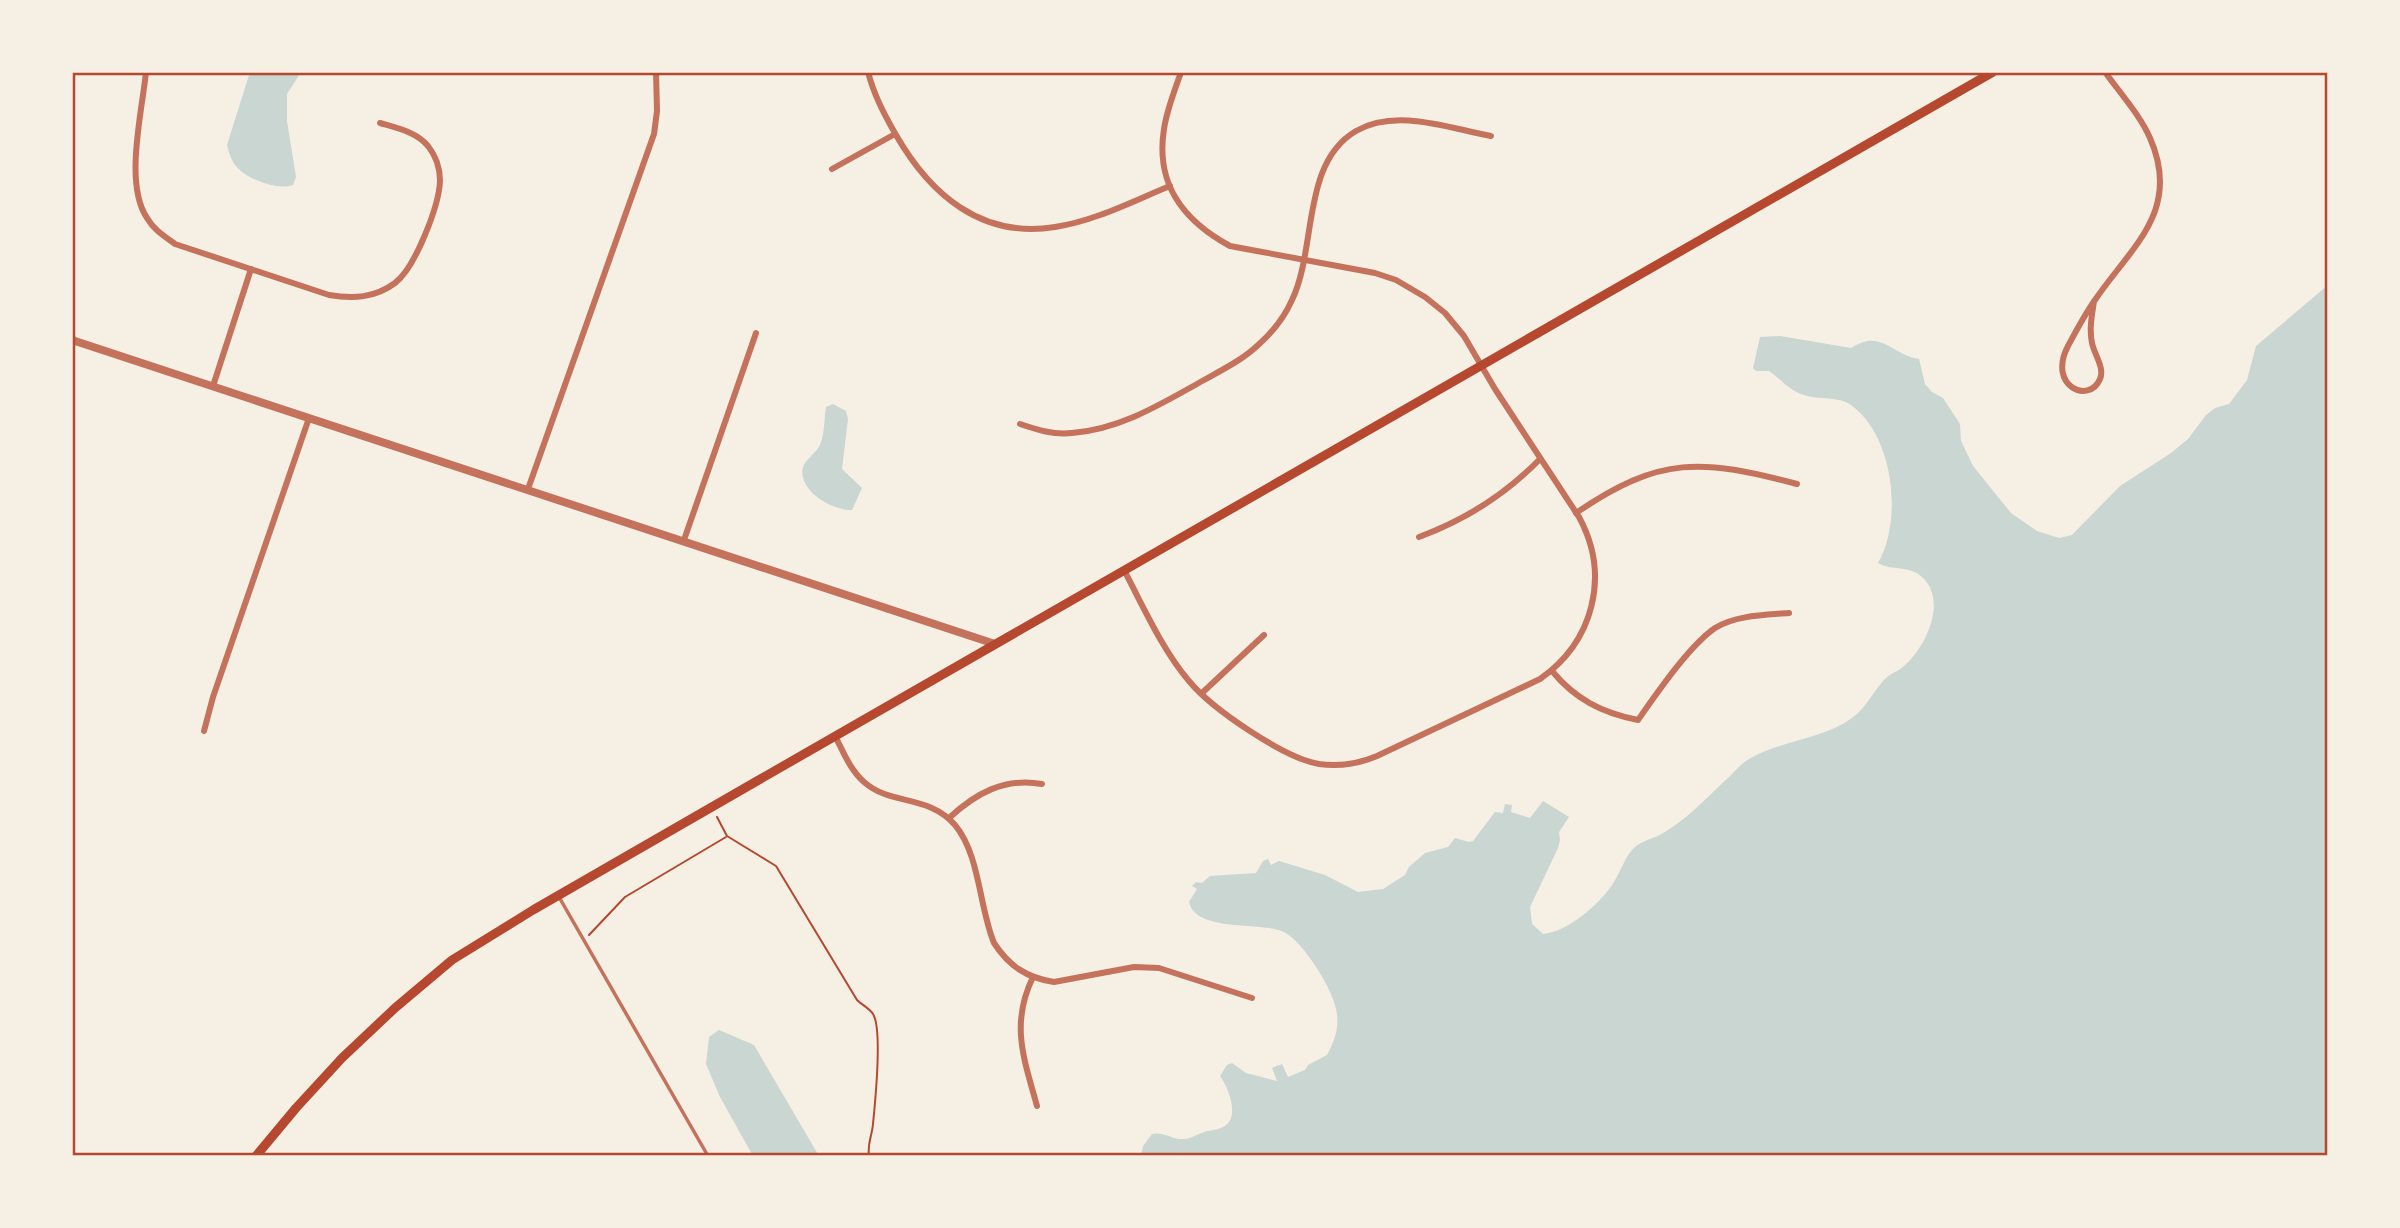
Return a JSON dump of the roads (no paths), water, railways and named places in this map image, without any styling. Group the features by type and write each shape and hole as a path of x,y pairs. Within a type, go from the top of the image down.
{"main road":[{"path":"256,1156 332,1068 452,960 835,736 1993,72"}],"street":[{"path":"146,72 135,174 136,191 142,211 154,228 175,244 329,295 355,298 382,290 396,282 407,271 419,250 438,192 439,171 433,154 422,140 409,132 380,123"},
{"path":"528,489 654,134 657,111 656,72"},
{"path":"869,72 877,101 895,134 912,162 931,185 958,206 995,223 1024,228 1054,228 1088,219 1170,186"},
{"path":"1124,570 1172,658 1190,683 1225,715 1289,752 1312,762 1338,765 1358,763 1377,756 1530,685 1552,671 1581,636 1594,599 1594,559 1588,535 1458,328 1437,306 1416,291 1375,274 1235,248 1212,237 1182,209 1170,186 1163,161 1163,134 1181,72"},
{"path":"2094,301 2092,345 2101,370 2100,379 2095,386 2085,391 2075,390 2067,384 2063,376 2063,357 2094,301 2148,230 2155,211 2159,186 2156,156 2150,137 2105,72"},
{"path":"1020,424 1046,433 1072,433 1116,425 1143,414 1221,370 1257,346 1274,328 1293,298 1306,260 1322,172 1338,147 1357,130 1381,122 1406,120 1491,136"},
{"path":"832,169 895,134"},
{"path":"213,387 251,269"},
{"path":"684,540 756,333"},
{"path":"72,340 995,644"},
{"path":"204,731 213,697 309,418"},
{"path":"1419,537 1482,507 1515,483 1540,459"},
{"path":"1576,513 1630,480 1683,467 1733,468 1797,484"},
{"path":"1552,671 1585,702 1618,716 1638,720 1684,659 1716,628 1751,616 1789,613"},
{"path":"1202,693 1264,635"},
{"path":"835,736 855,773 870,786 888,795 932,806 949,818 969,850 994,943 1014,967 1033,977 1054,982 1134,967 1159,968 1252,998"},
{"path":"949,818 971,799 993,788 1017,782 1042,783"},
{"path":"1033,977 1023,1000 1020,1031 1021,1046 1037,1106"}],"lane":[{"path":"558,896 708,1156"}]}
